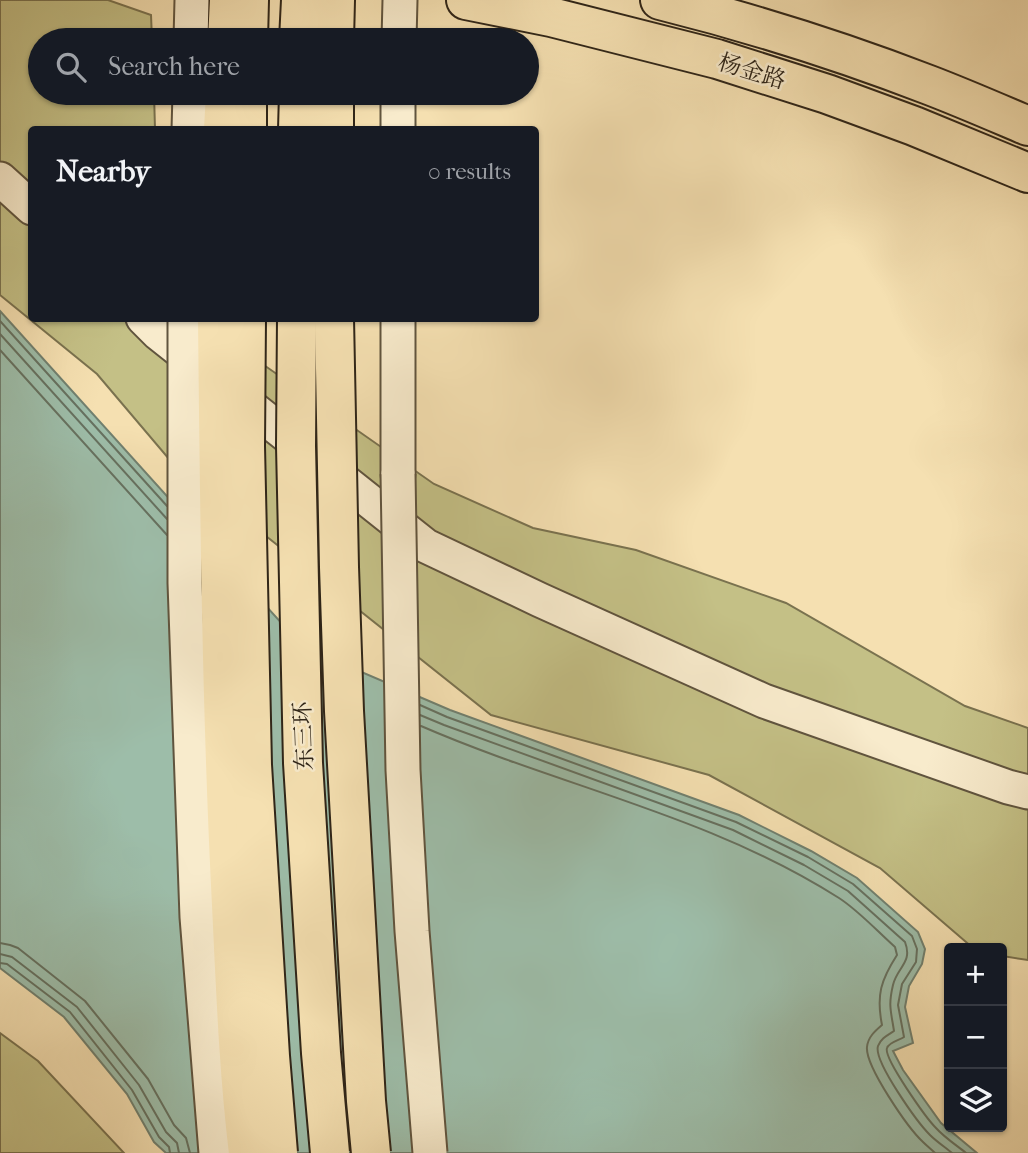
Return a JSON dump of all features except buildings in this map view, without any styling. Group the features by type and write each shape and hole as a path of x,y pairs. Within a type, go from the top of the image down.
{"main road":[{"path":"228,28 229,0"},
{"path":"248,28 249,0"},
{"path":"300,28 301,0"},
{"path":"334,28 335,0"},
{"name":"杨金路","path":"467,0 551,17 717,59 827,94 1028,173"},
{"name":"杨金路","path":"660,0 729,17 841,53 930,85 1028,126"},
{"path":"223,126 224,105"},
{"path":"247,105 247,126"},
{"path":"298,126 299,105"},
{"path":"334,105 334,126"},
{"path":"217,322 226,810 240,1091 248,1153"},
{"path":"246,322 245,459 252,765 278,1153"},
{"name":"东三环","path":"297,322 296,446 303,764 330,1153"},
{"path":"334,322 344,711 371,1153"}],"street":[{"path":"191,28 192,0"},
{"path":"399,28 400,0"},
{"path":"189,126 190,105"},
{"path":"398,105 398,126"},
{"path":"0,179 28,204"},
{"path":"147,322 426,546 764,701 1028,792"},
{"path":"184,322 185,583 197,917 216,1153"},
{"path":"398,322 403,770 412,931 430,1153"}],"shaded area":[{"path":"0,0 108,0 151,15 152,28 28,28 28,105 154,105 155,126 28,126 28,318 0,295"},
{"path":"33,322 202,322 434,484 533,528 636,550 786,603 965,706 1028,728 1028,960 1007,957 1007,943 967,943 880,868 709,775 491,715 169,459 97,374"},
{"path":"0,1033 38,1061 124,1153 0,1153"}],"water":[{"path":"0,311 303,647 450,710 739,815 811,851 857,878 918,932 925,949 922,964 909,986 905,1007 913,1043 893,1051 903,1070 944,1126 944,1132 952,1132 977,1153 166,1153 154,1142 127,1094 64,1017 0,968"}]}
